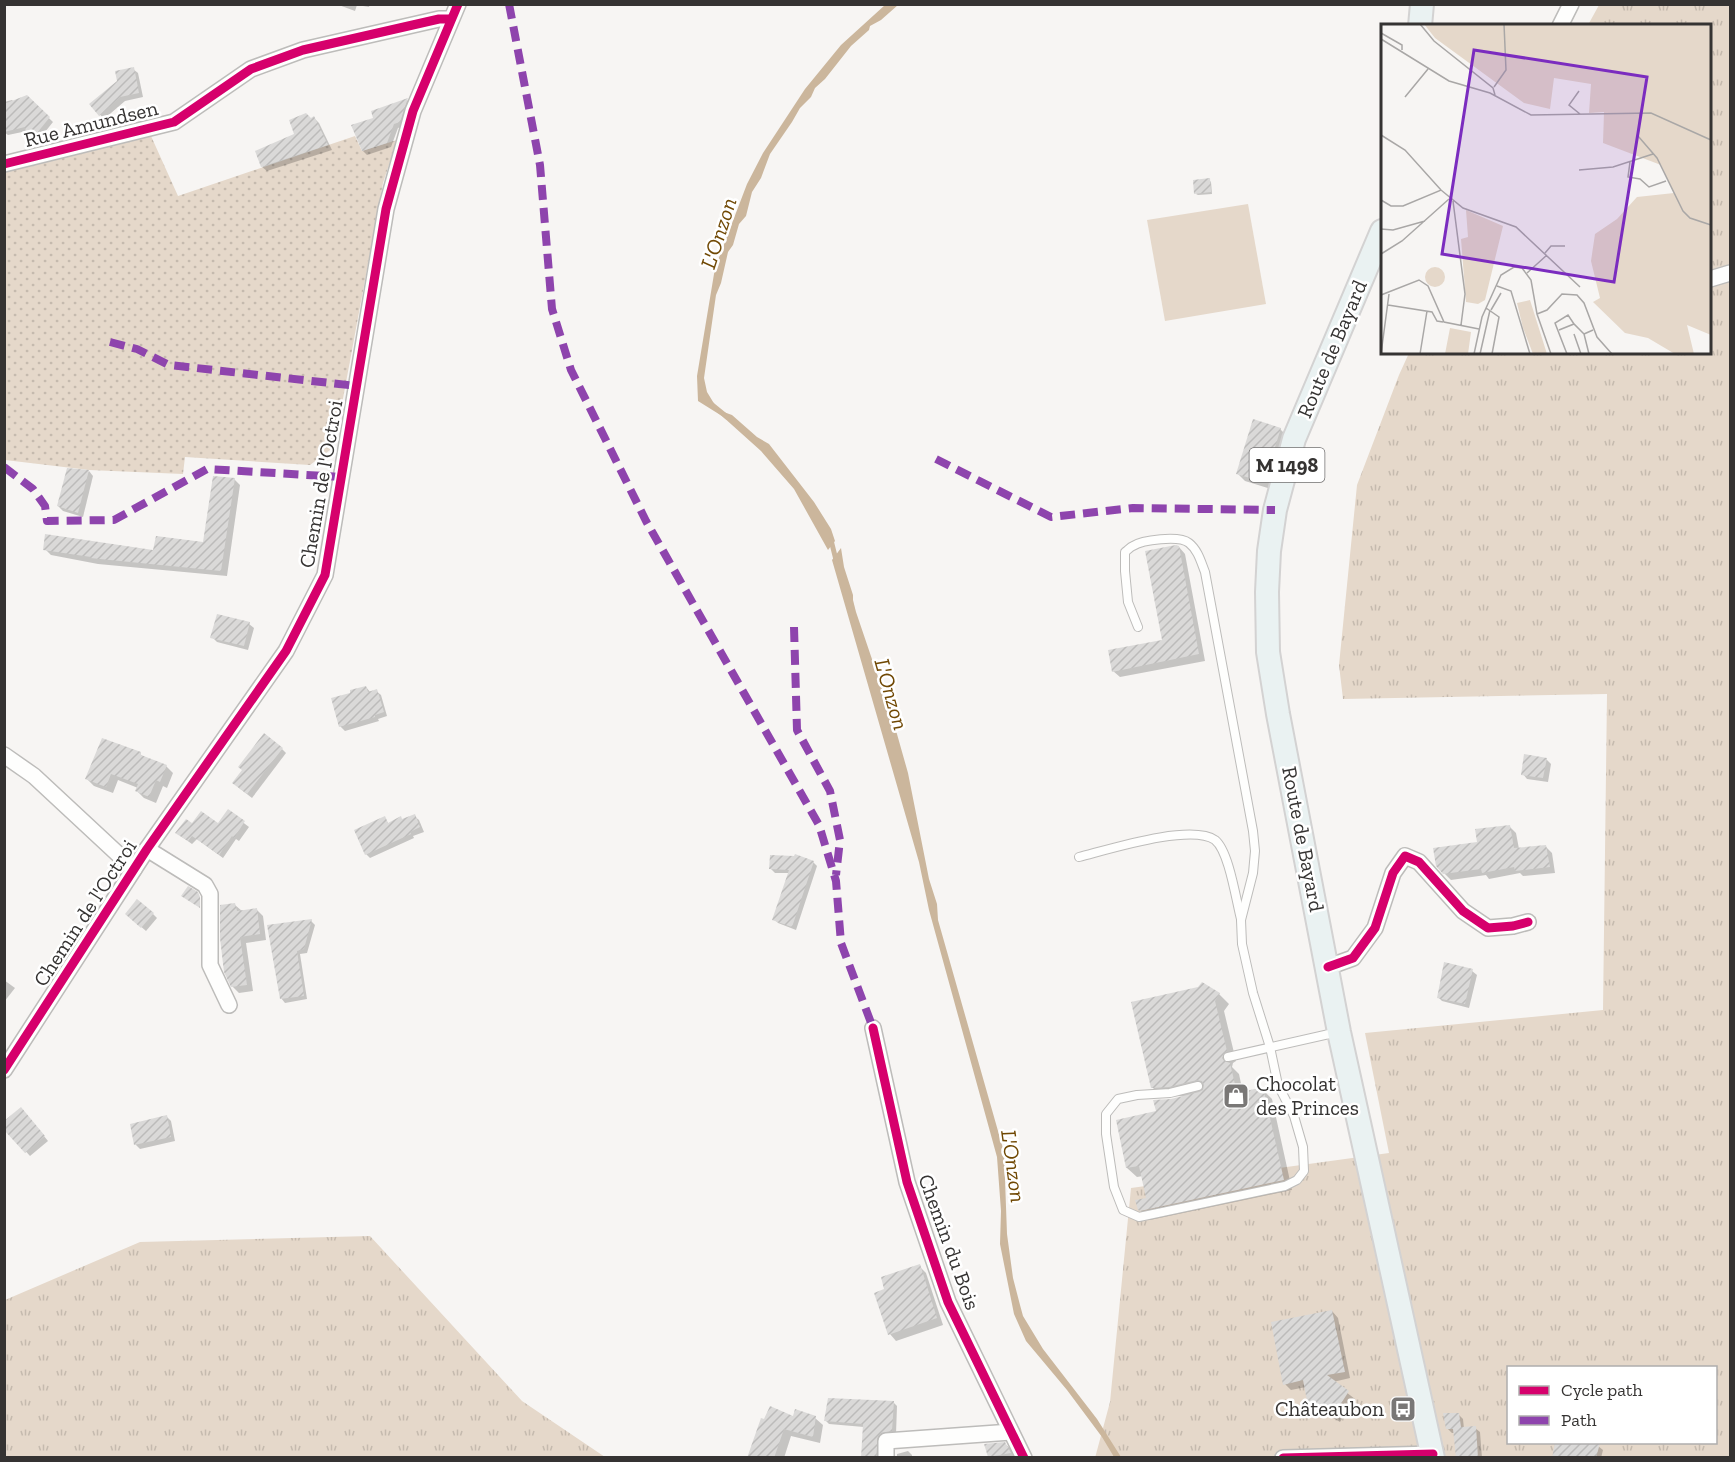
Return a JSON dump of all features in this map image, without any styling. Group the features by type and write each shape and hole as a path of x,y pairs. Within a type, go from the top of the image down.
{"main road":[{"path":"1420,24 1422,4"},
{"name":"Route de Bayard","path":"1381,236 1294,439 1275,510 1269,551 1268,652 1340,1032 1433,1456"}],"street":[{"name":"Chemin de l'Octroi","path":"4,1070 147,849 286,651 326,575 386,209 413,111 458,4"},
{"path":"1561,24 1571,4"},
{"name":"Rue Amundsen","path":"4,164 174,122 251,69 303,50 439,19 451,19"},
{"path":"1711,279 1731,273"},
{"path":"4,755 34,776 134,869"},
{"path":"147,849 205,885 210,894 210,965 229,1005"},
{"path":"1328,967 1353,958 1375,928 1393,873 1405,856 1419,862 1463,911 1488,928 1528,922"},
{"name":"Chemin du Bois","path":"873,1028 907,1182 948,1302 1024,1458"},
{"path":"886,1458 886,1441 1011,1432"},
{"path":"1282,1458 1433,1456"}],"lane":[{"path":"1138,627 1128,602 1125,552 1133,545 1165,539 1178,538 1189,543 1198,552 1205,572 1253,831 1255,851 1253,873 1241,920"},
{"path":"1079,857 1169,835 1194,834 1215,840 1226,856 1241,920 1242,944 1253,993 1270,1047 1278,1084 1294,1116 1303,1147 1304,1171 1297,1180 1285,1186 1139,1217 1123,1210 1114,1187 1106,1134 1106,1114 1118,1099 1170,1093 1198,1086"},
{"path":"1228,1057 1340,1032"}],"green space":[{"path":"1599,5 1730,5 1730,1457 1095,1458 1110,1402 1131,1188 1389,1153 1365,1033 1603,1010 1607,694 1343,699 1339,665 1357,485 1409,354 1711,354 1711,24 1589,24"},
{"path":"151,136 178,196 355,136 362,151 397,140 383,183 334,447 310,465 185,457 183,474 89,470 5,460 4,172"},
{"path":"1248,204 1266,304 1165,321 1147,220"},
{"path":"370,1236 522,1401 605,1457 5,1457 5,1300 140,1242"}],"shaded area":[{"path":"885,5 898,5 881,20 870,26 869,30 851,46 800,108 770,154 761,178 752,192 746,216 739,224 733,245 728,252 716,295 704,378 707,392 718,410 732,415 757,437 769,444 814,502 831,529 835,541 828,550 794,489 761,451 722,416 698,401 697,376 715,268 747,184 763,153 805,89 841,45"},
{"path":"841,548 856,612 908,773 929,879 937,904 938,920 1004,1152 1007,1234 1013,1278 1023,1316 1043,1349 1097,1419 1121,1457 1114,1457 1067,1390 1026,1341 1014,1314 1000,1244 1001,1211 997,1157 929,910 919,862 832,560"}],"building":[{"path":"134,67 139,93 120,97 99,116 89,104 117,81 115,71"},
{"path":"27,95 50,117 28,144 25,127 4,132 4,104"},
{"path":"408,98 400,122 394,124 387,143 362,151 351,125 373,118 371,111"},
{"path":"306,113 311,118 314,116 328,145 261,167 255,151 294,134 289,120"},
{"path":"1210,178 1211,192 1194,194 1193,180"},
{"path":"1253,419 1281,428 1264,482 1236,474"},
{"path":"67,468 89,470 78,513 57,506"},
{"path":"213,476 235,478 221,571 90,558 43,550 45,534 153,550 156,536 203,542"},
{"path":"1179,546 1199,654 1112,672 1108,650 1162,640 1145,551"},
{"path":"217,614 250,622 244,646 210,638"},
{"path":"366,686 368,692 377,689 384,712 375,717 339,727 331,698"},
{"path":"264,733 283,748 247,794 232,783 242,770 238,767"},
{"path":"102,738 141,752 141,755 167,765 160,782 156,780 149,797 135,791 138,784 111,774 106,787 85,779"},
{"path":"1524,754 1547,758 1543,778 1521,775"},
{"path":"228,809 245,821 219,855 192,836 188,841 175,833 186,819 192,823 201,811 218,823"},
{"path":"415,814 420,827 410,832 411,834 365,855 354,830 385,816 388,823 401,816 402,819"},
{"path":"1510,825 1514,848 1546,845 1550,867 1515,871 1514,867 1482,873 1481,869 1443,874 1436,866 1433,848 1477,842 1475,829"},
{"path":"795,854 814,861 792,927 772,920 789,870 769,869 770,855 794,856"},
{"path":"188,886 198,892 200,908 181,896"},
{"path":"137,899 154,913 141,928 125,914"},
{"path":"235,903 237,911 257,908 260,934 240,937 247,985 231,987 224,972 220,938 220,905"},
{"path":"312,919 304,949 297,951 304,996 280,999 267,925"},
{"path":"1444,962 1473,969 1465,1004 1437,998"},
{"name":"Chocolat des Princes","path":"1202,982 1220,993 1215,1001 1227,1051 1222,1058 1230,1063 1237,1093 1263,1087 1284,1180 1140,1211 1135,1200 1146,1198 1139,1166 1126,1168 1116,1120 1156,1111 1153,1100 1171,1099 1199,1092 1203,1090 1204,1085 1202,1081 1197,1080 1169,1087 1151,1088 1131,1002 1198,987"},
{"path":"21,1107 45,1136 25,1153 4,1130 4,1121"},
{"path":"167,1115 171,1137 134,1145 130,1124"},
{"path":"920,1264 937,1318 888,1335 874,1293 884,1289 881,1277"},
{"path":"1332,1310 1345,1372 1327,1375 1349,1391 1333,1416 1307,1401 1303,1380 1283,1385 1271,1322"},
{"path":"828,1398 894,1401 892,1431 881,1433 878,1436 876,1458 861,1458 863,1424 824,1421"},
{"path":"770,1406 793,1416 795,1409 816,1416 813,1437 784,1429 774,1458 747,1458 761,1418 764,1419"},
{"path":"1443,1413 1459,1413 1461,1427 1476,1426 1478,1458 1456,1458 1453,1429 1446,1429"},
{"path":"1005,1442 1011,1453 988,1457 984,1444"},
{"path":"1555,1444 1600,1444 1596,1458 1552,1458"}],"waterway":[{"name":"L'Onzon","path":"711,404 727,417"},
{"name":"L'Onzon","path":"831,540 836,560"}],"marked path":[{"path":"509,4 540,165 552,309 571,370 646,521 819,825 836,881 841,943 873,1028"},
{"path":"110,342 137,349 169,365 357,386"},
{"path":"936,459 1051,517 1133,508 1275,510"},
{"path":"4,467 33,489 45,506 47,521 114,520 207,469 342,477"},
{"path":"794,627 797,730 830,791 840,840 836,875"}],"cycle path":[{"path":"4,1070 147,849 286,651 325,575 386,209 413,111 458,4"},
{"path":"4,164 174,122 251,69 303,50 439,19 451,19"},
{"path":"1328,967 1353,958 1375,928 1393,873 1405,856 1419,862 1463,911 1488,928 1528,922"},
{"path":"873,1028 907,1182 948,1302 1024,1458"},
{"path":"1283,1458 1433,1454"}],"place":[{"name":"Chocolat des Princes","path":"1236,1096"},
{"name":"Châteaubon","path":"1403,1409"}]}
